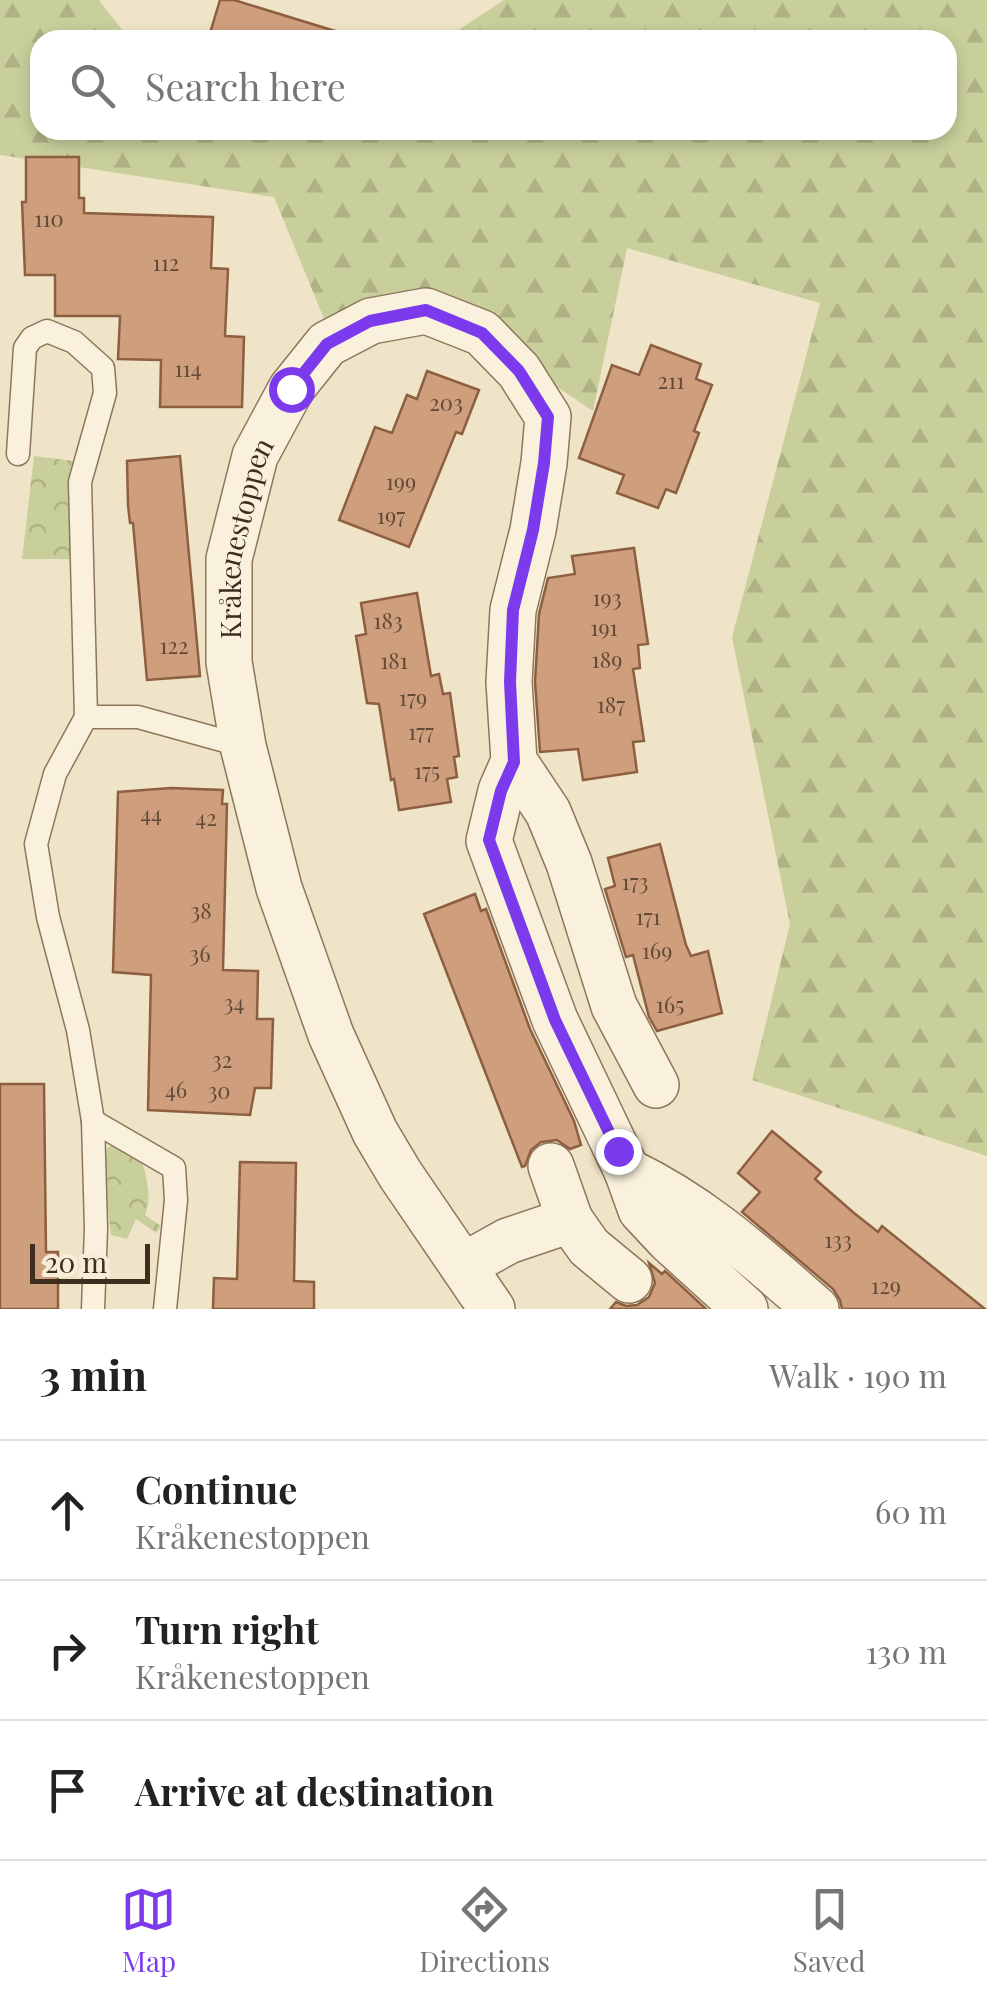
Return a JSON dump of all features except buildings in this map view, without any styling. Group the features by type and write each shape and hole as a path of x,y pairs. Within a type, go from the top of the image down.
{"street":[{"name":"Kråkenestoppen","path":"492,1309 420,1206 376,1132 331,1035 279,888 243,746 229,662 230,559 255,456 291,389 327,344 370,321 426,310 482,333 519,371 548,417 533,530 513,610 510,682 514,762 501,791 489,840 555,1020 641,1210 745,1309"},
{"path":"514,762 548,812 569,863 614,1006 656,1085"},
{"path":"551,1166 570,1220 589,1247 629,1280"},
{"path":"627,1172 658,1186 722,1226 816,1309"},
{"path":"462,1266 508,1240 570,1220"}],"lane":[{"path":"18,454 25,348 32,338 47,332 74,342 103,368 106,393 80,482 86,716 55,774 36,844 48,917 78,1030 93,1122 96,1229 93,1309"},
{"path":"86,716 138,717 243,746"},
{"path":"93,1122 174,1168 176,1200 165,1309"}],"green space":[{"path":"0,0 99,0 122,30 30,30 30,140 957,140 957,30 458,30 504,0 987,0 987,1156 752,1080 790,924 732,637 820,303 627,248 593,411 434,304 327,326 274,197 0,155"},
{"path":"34,456 74,461 70,475 71,559 22,559"},
{"path":"114,1143 131,1151 143,1165 149,1196 145,1215 161,1226 156,1233 136,1219 127,1239 111,1235 101,1153"}],"route":[{"path":"291,389 327,344 370,321 426,310 482,333 519,371 548,417 533,530 513,610 510,682 514,762 501,791 489,840 555,1020 618,1151"}]}
